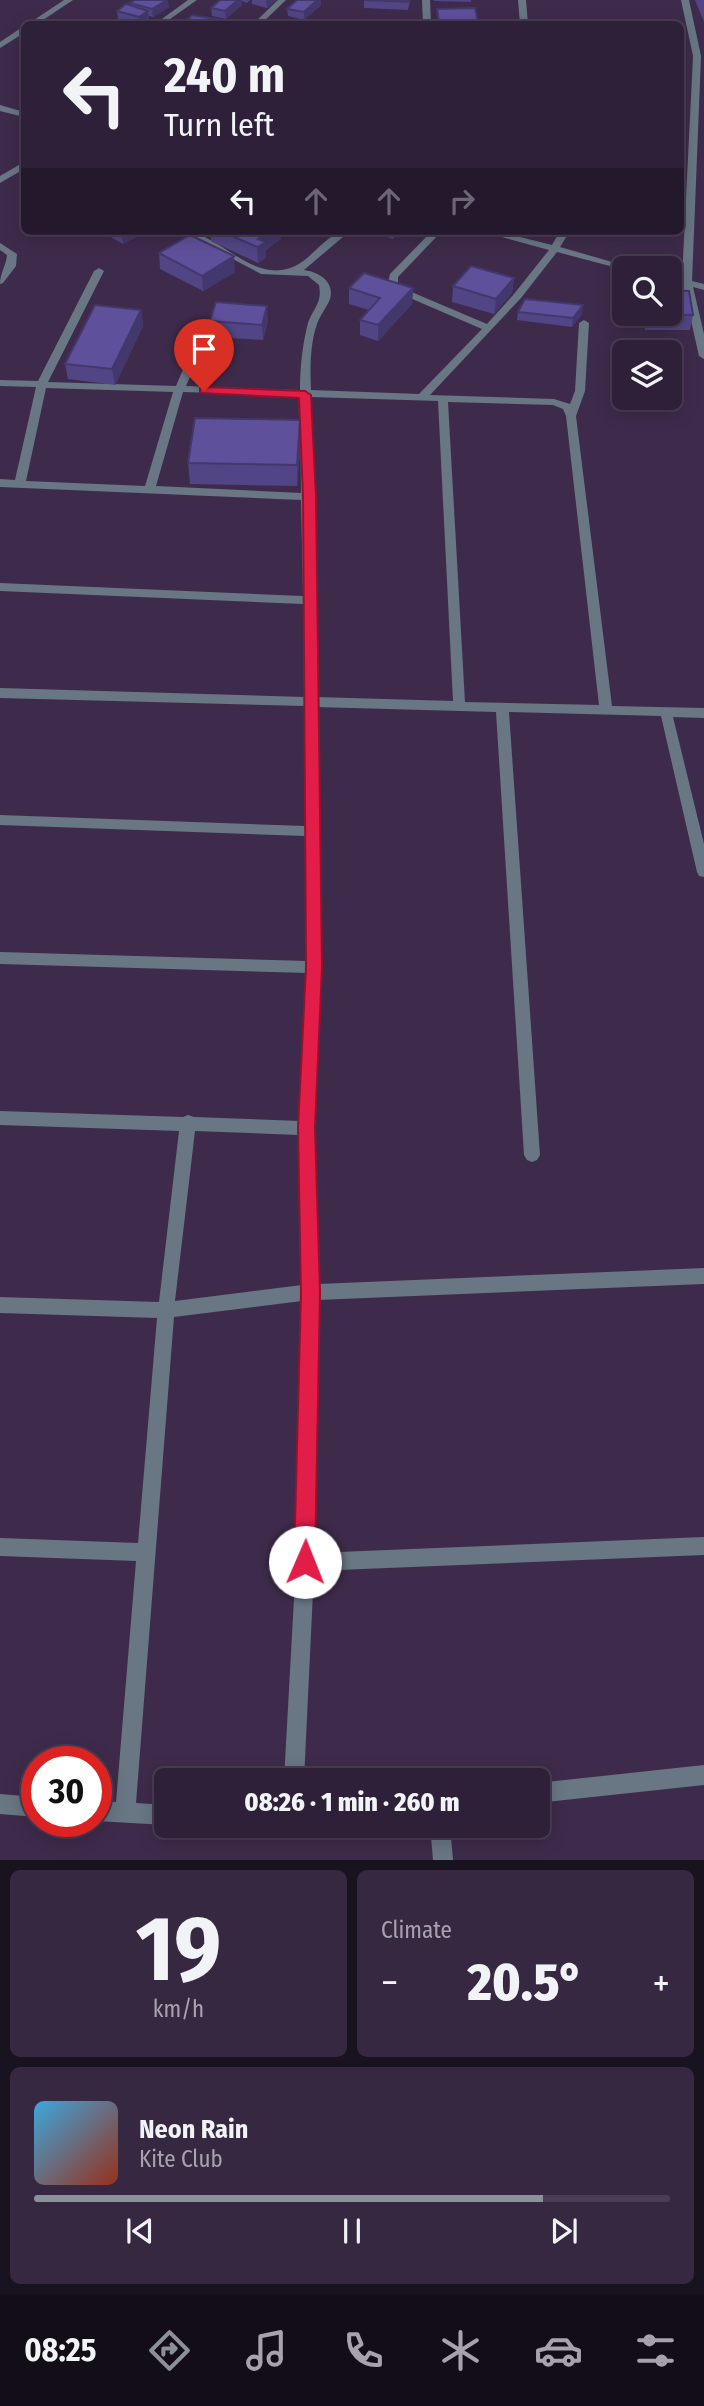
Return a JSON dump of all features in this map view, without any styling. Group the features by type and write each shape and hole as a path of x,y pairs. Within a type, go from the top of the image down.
{"street":[{"path":"37,21 69,0"},
{"path":"163,21 193,0"},
{"path":"260,21 282,0"},
{"path":"426,0 427,21"},
{"path":"522,0 524,21"},
{"path":"685,0 697,57 687,283 704,356"},
{"path":"0,46 21,32"},
{"path":"0,108 21,114"},
{"path":"0,180 21,167"},
{"path":"193,235 267,274 298,270 320,280 326,288 326,296 307,341 305,395 309,497 314,967 307,1128 310,1292 305,1562 295,1768"},
{"path":"298,270 340,235"},
{"path":"433,235 393,276 393,283 399,290 487,327"},
{"path":"501,235 612,264"},
{"path":"421,398 555,249 563,235"},
{"path":"0,246 12,254 11,266 0,281"},
{"path":"20,484 42,383 99,271"},
{"path":"682,282 704,287"},
{"path":"149,490 179,390 208,322"},
{"path":"571,416 580,391 584,323"},
{"path":"0,383 554,402 566,407 571,416 606,710"},
{"path":"443,399 459,706"},
{"path":"0,483 309,497"},
{"path":"0,587 310,600"},
{"path":"0,693 704,713"},
{"path":"502,707 532,1155"},
{"path":"666,712 704,872"},
{"path":"0,820 313,831"},
{"path":"0,958 314,967"},
{"path":"0,1118 188,1122 307,1128"},
{"path":"125,1813 166,1310 188,1122"},
{"path":"0,1305 166,1310 310,1292 704,1276"},
{"path":"305,1562 704,1546"},
{"path":"0,1547 146,1552"},
{"path":"550,1792 704,1775"},
{"path":"0,1804 21,1806"},
{"path":"112,1812 154,1814"},
{"path":"441,1838 443,1860"}],"building":[{"path":"135,0 167,0 152,9 130,3"},
{"path":"220,0 238,0 225,11 211,8"},
{"path":"297,0 317,0 304,12 287,9"},
{"path":"364,0 409,0 408,2"},
{"path":"126,4 148,11 139,17 117,11"},
{"path":"475,8 478,21 439,21 437,9"},
{"path":"192,15 229,21 186,21"},
{"path":"190,235 234,256 202,276 159,253"},
{"path":"230,235 264,235 258,239 266,242 257,247"},
{"path":"471,266 514,278 496,299 453,286"},
{"path":"364,273 413,288 378,325 360,320 380,298 349,288"},
{"path":"682,291 689,291 693,315 682,315"},
{"path":"525,299 583,305 573,318 518,312"},
{"path":"216,302 267,306 262,325 210,321"},
{"path":"95,305 141,310 112,369 65,364"},
{"path":"195,418 300,420 297,465 188,463"}],"route":[{"path":"204,391 305,395 309,497 314,967 307,1128 310,1292 305,1562"}]}
